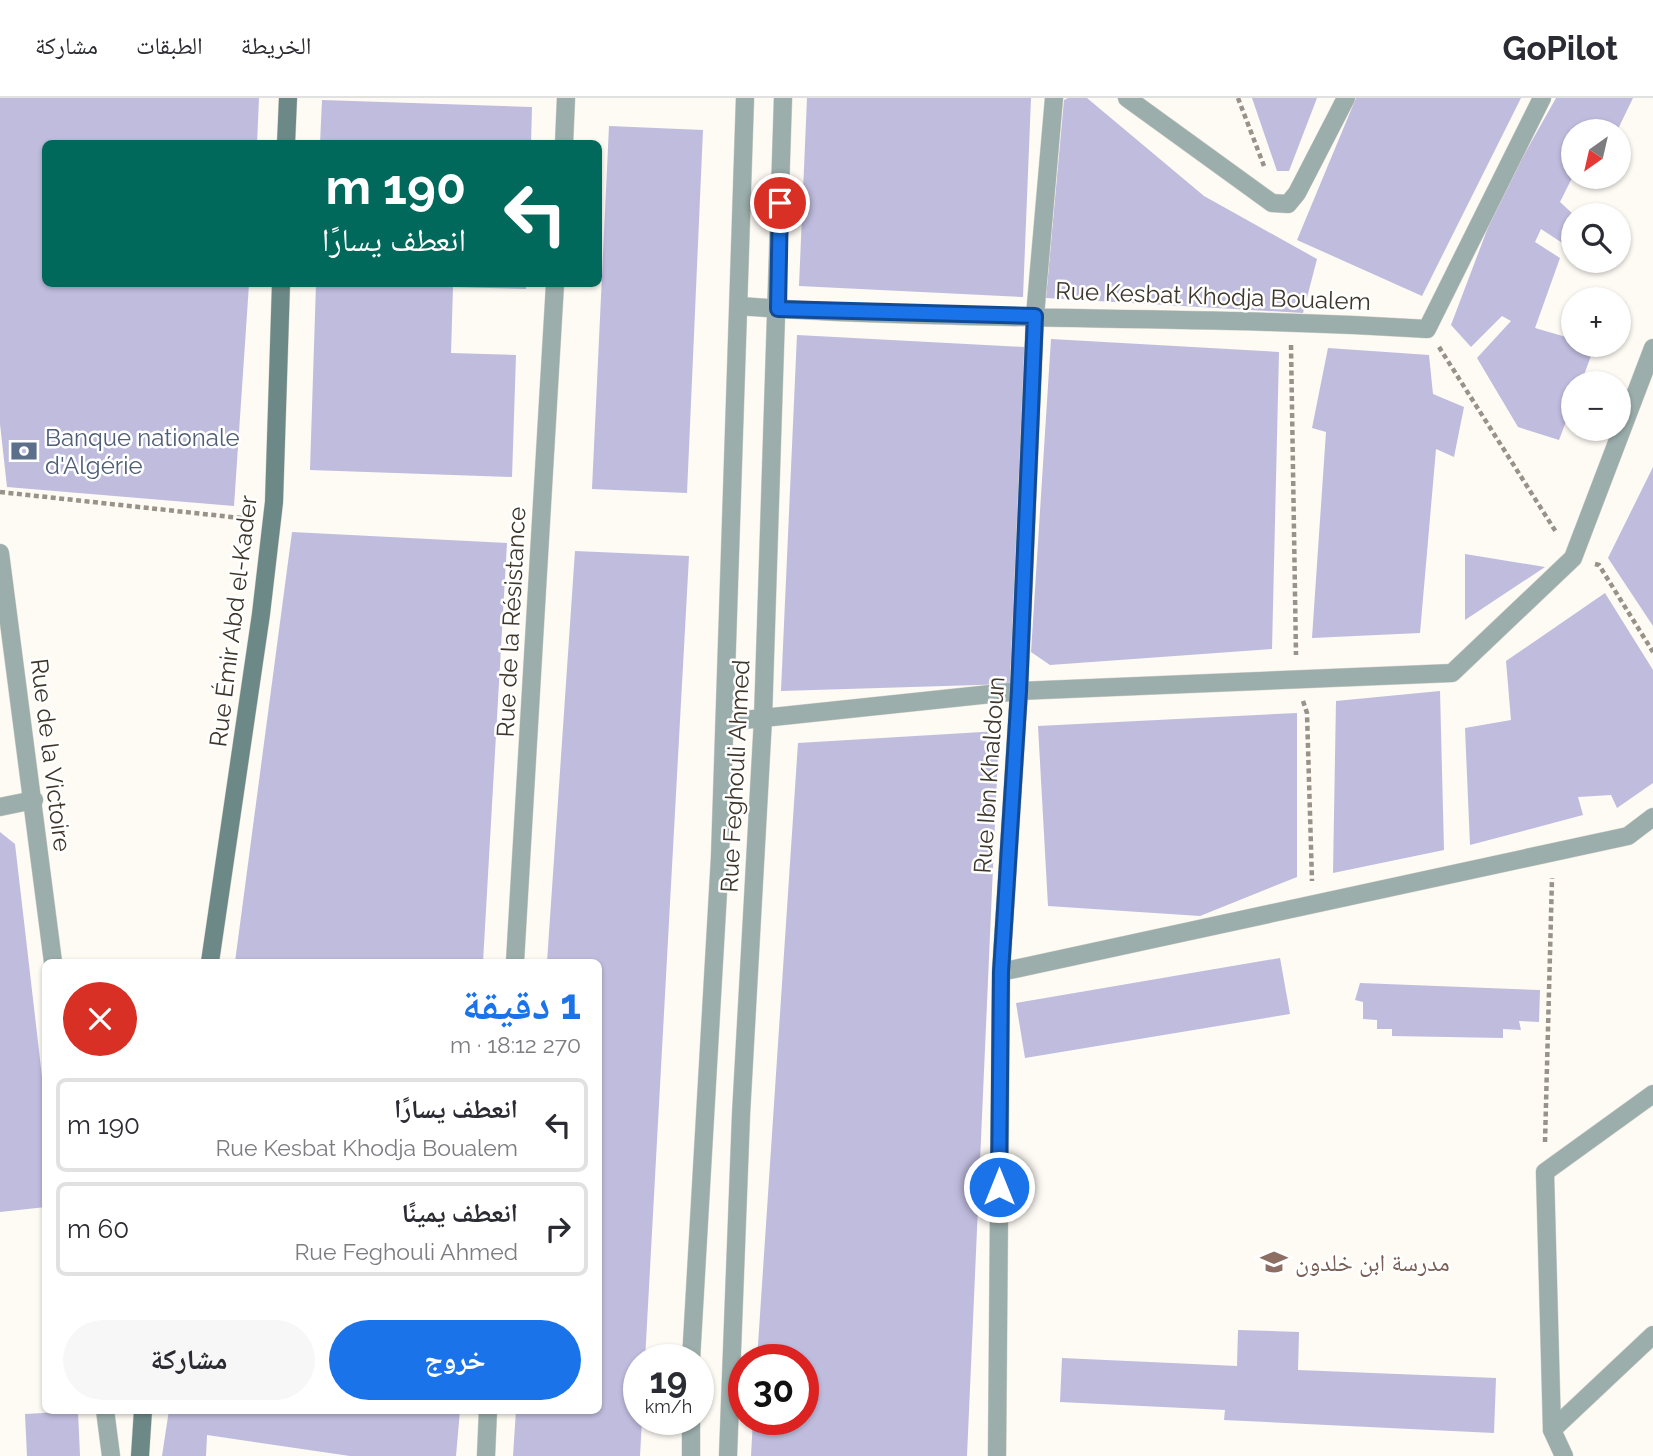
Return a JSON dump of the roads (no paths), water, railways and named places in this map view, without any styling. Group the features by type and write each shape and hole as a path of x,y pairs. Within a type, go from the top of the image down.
{"main road":[{"path":"286,140 288,98"},
{"name":"Rue Émir Abd el-Kader","path":"210,959 272,522 281,287"},
{"path":"140,1456 143,1414"}],"street":[{"path":"564,140 566,98"},
{"name":"Rue Feghouli Ahmed","path":"692,1344 725,722 745,98"},
{"name":"Rue Feghouli Ahmed","path":"728,1456 741,1115 763,719 783,98"},
{"name":"Rue Ibn Khaldoun","path":"997,1456 1001,972 1019,691 1035,316 1054,98"},
{"path":"1127,98 1272,203 1288,204 1297,193 1346,98"},
{"name":"Rue Kesbat Khodja Boualem","path":"739,306 1035,316 1290,320 1427,329 1542,98"},
{"name":"Rue de la Résistance","path":"515,959 555,287"},
{"path":"725,722 1019,691 1452,673 1573,558 1653,348"},
{"name":"Rue de la Victoire","path":"0,553 53,959"},
{"path":"0,807 34,800"},
{"path":"1001,972 1628,836 1653,817"},
{"path":"1563,1456 1552,1430 1545,1172 1653,1094"},
{"path":"1552,1430 1653,1335"},
{"path":"106,1414 111,1456"},
{"path":"486,1456 488,1414"},
{"path":"691,1435 691,1456"}],"place":[{"name":"Banque nationale d'Algérie","path":"24,451"},
{"name":"مدرسة ابن خلدون","path":"1274,1262"}]}
